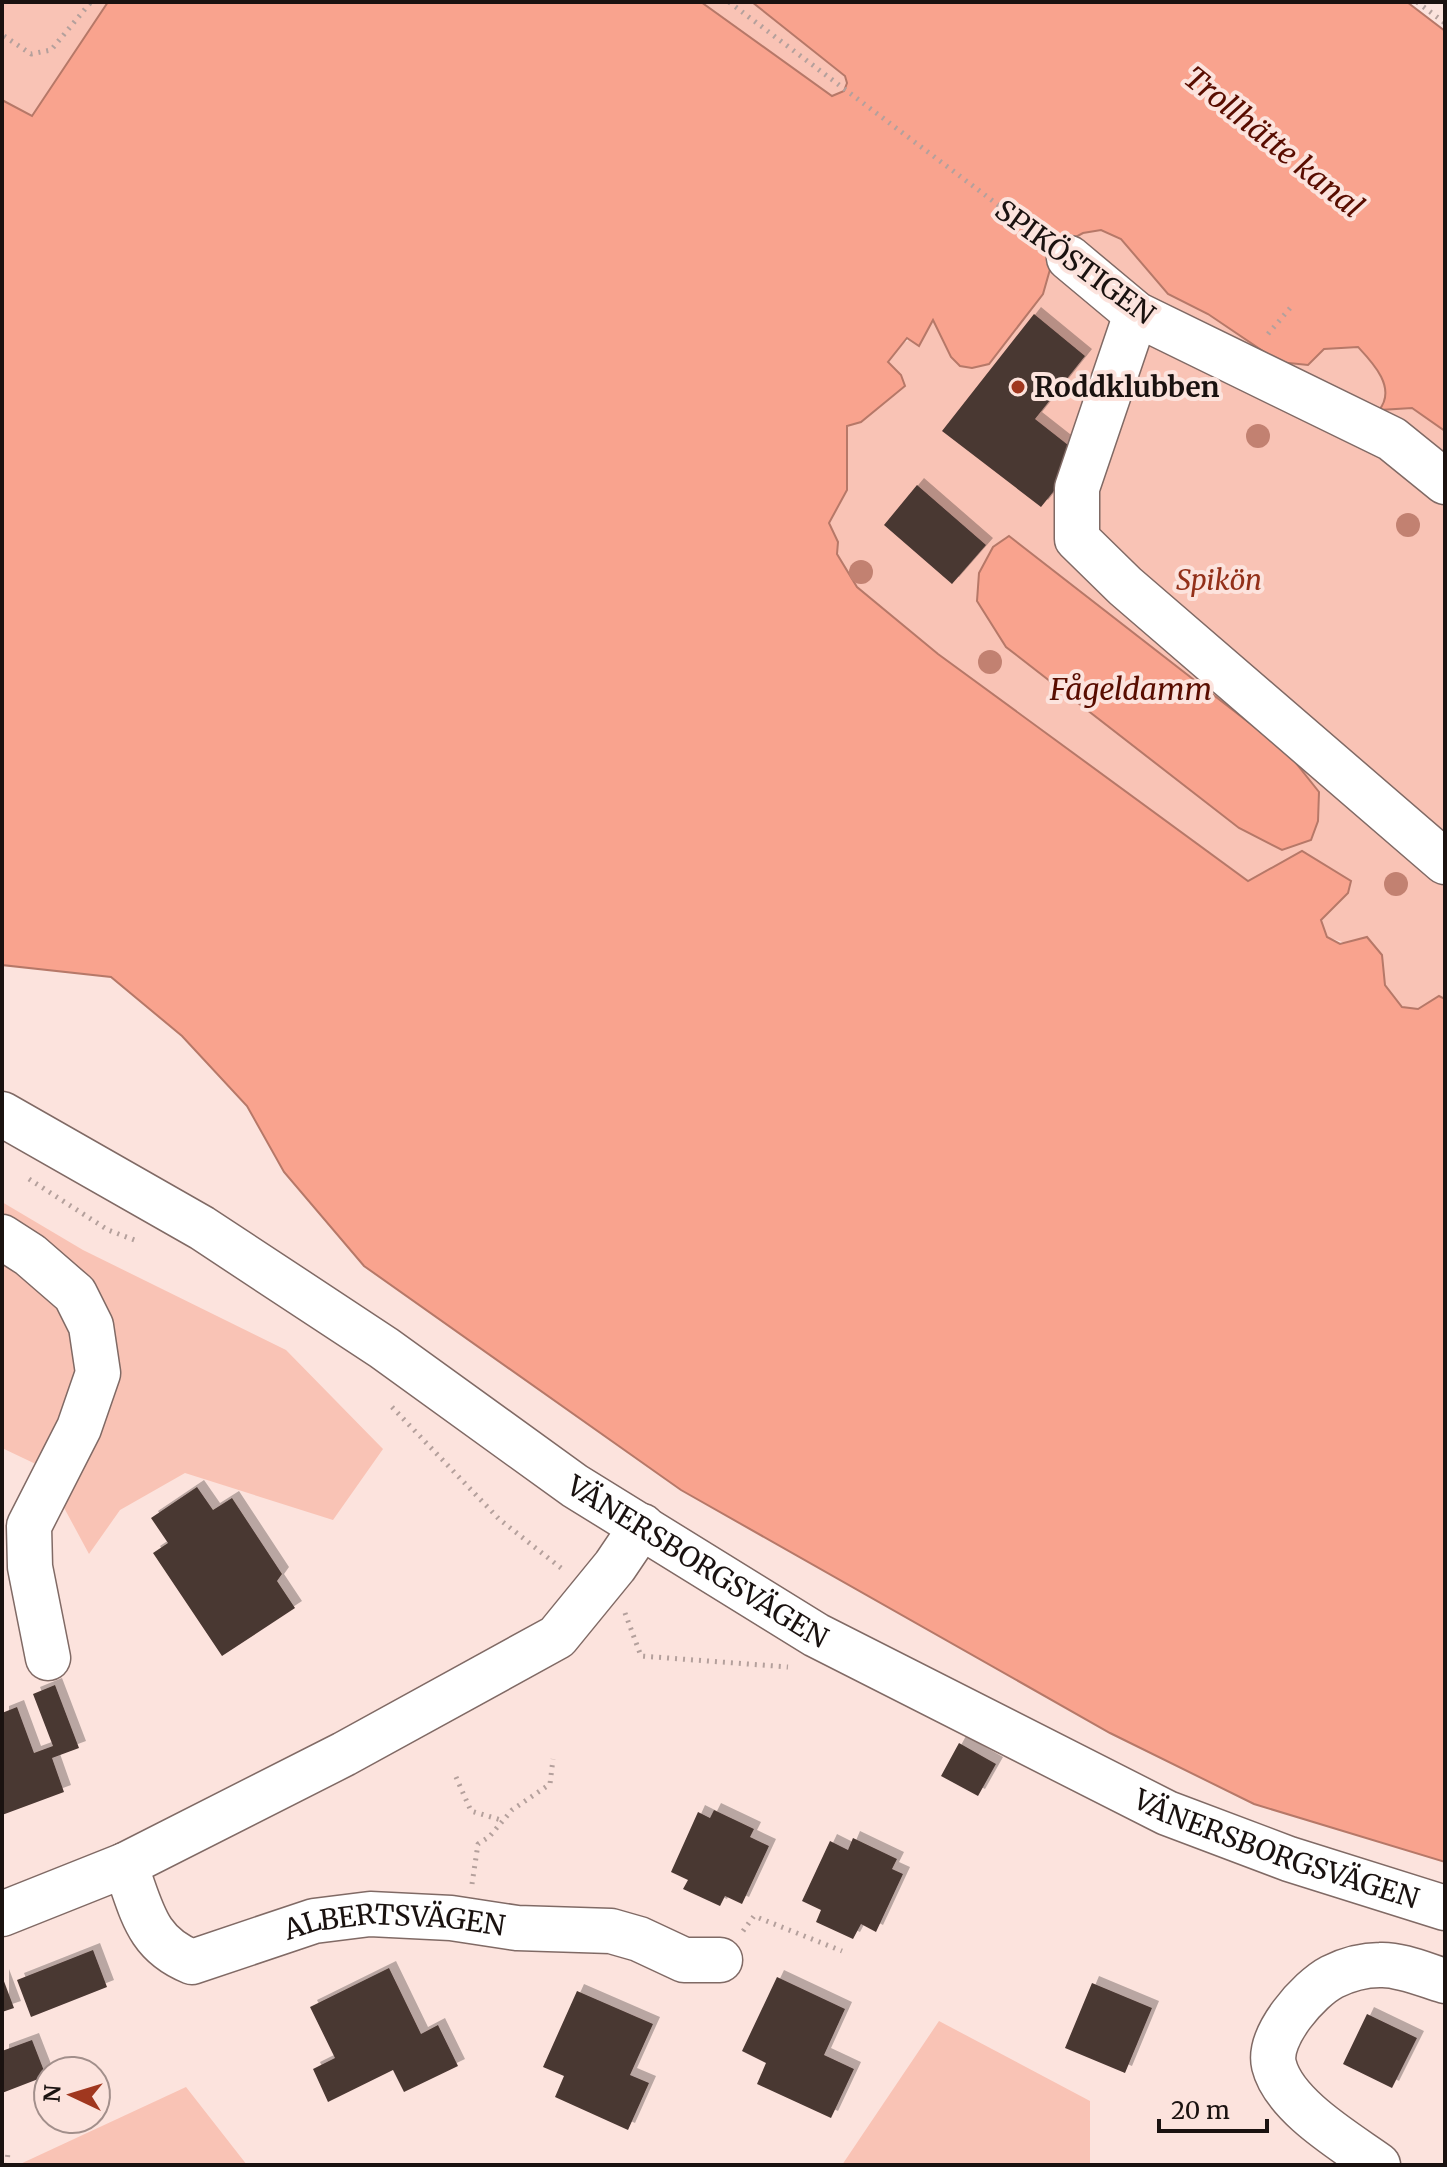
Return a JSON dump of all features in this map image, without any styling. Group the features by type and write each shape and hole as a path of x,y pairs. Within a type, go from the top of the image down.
{"main road":[{"name":"SPIKÖSTIGEN","path":"1069,258 1136,314 1392,439 1445,482"},
{"path":"1136,314 1077,488 1077,539 1125,586 1445,862"},
{"name":"VÄNERSBORGSVÄGEN","path":"2,1114 202,1228 384,1348 575,1486 816,1635 1167,1813 1289,1859 1445,1908"},
{"path":"2,1237 30,1255 75,1294 91,1326 98,1373 79,1428 29,1526 30,1567 48,1658"},
{"path":"2,1914 125,1865 344,1754 557,1637 615,1566 642,1526"},
{"name":"ALBERTSVÄGEN","path":"125,1865 154,1937 171,1954 192,1962 314,1921 370,1914 469,1921 517,1928 611,1931 639,1939 684,1960 720,1960"},
{"path":"1378,2165 1318,2122 1289,2094 1273,2064 1277,2036 1293,2012 1330,1978 1358,1968 1382,1964 1445,1981"}],"path":[{"path":"4,36 31,54 51,50 91,2"},
{"name":"SPIKÖSTIGEN","path":"729,2 1069,258"},
{"path":"1417,2 1445,23"},
{"path":"1262,341 1291,307"},
{"path":"469,1921 478,1844 489,1837 501,1820 550,1784 553,1759"},
{"path":"456,1777 471,1811 501,1820"},
{"path":"720,1960 754,1916 842,1951"},
{"path":"7,2165 8,2151"}],"green space":[{"path":"2,2 108,2 32,116 2,100"},
{"path":"701,2 752,2 845,76 847,83 844,91 832,96"},
{"name":"Spikön","path":"1101,230 1121,239 1168,294 1208,314 1324,349 1357,347 1375,367 1384,384 1384,401 1379,409 1412,408 1445,431 1445,999 1439,996 1418,1009 1402,1007 1385,985 1382,955 1327,937 1320,920 1348,893 1302,851 1249,881 938,654 857,587 837,553 838,542 829,523 847,490 847,426 861,422 905,386 901,375 888,363 898,349 910,339 922,335 933,320 944,344 989,364 1043,294 1051,266 1070,240 1083,233"},
{"path":"2,1202 83,1250 286,1350 383,1449 333,1520 185,1473 120,1510 89,1554 42,1467 2,1448"},
{"path":"939,2021 1090,2101 1090,2165 842,2165"},
{"path":"186,2087 247,2165 18,2165 83,2135 112,2135 112,2121"}],"water":[{"name":"Trollhätte kanal","path":"108,2 701,2 832,96 844,91 847,83 845,76 752,2 1407,2 1445,31 1445,431 1412,408 1379,410 1385,393 1381,376 1358,347 1324,349 1308,365 1279,362 1208,314 1168,294 1121,239 1101,230 1083,233 1070,240 1051,266 1043,294 989,364 972,368 960,366 951,357 933,320 919,346 907,338 888,362 901,375 905,386 861,422 847,426 847,490 829,523 838,542 837,554 857,587 938,654 1248,881 1302,851 1351,881 1348,893 1321,920 1327,937 1340,944 1367,937 1382,955 1385,985 1402,1007 1418,1009 1439,996 1445,999 1445,1862 1254,1804 1110,1733 681,1490 364,1266 284,1172 247,1106 182,1036 111,977 2,965 2,100 32,116"},
{"name":"Fågeldamm","path":"1009,536 1288,753 1319,792 1318,821 1311,840 1282,850 1239,828 1006,647 977,601 979,573 993,547"}],"building":[{"name":"Roddklubben","path":"1034,314 1085,356 1035,419 1082,456 1041,507 942,431"},
{"path":"917,485 986,545 952,584 884,525"},
{"path":"197,1487 213,1510 232,1498 282,1574 277,1581 295,1608 222,1656 153,1553 168,1543 151,1518"},
{"path":"55,1685 79,1748 52,1758 64,1792 2,1815 2,1713 17,1707 34,1753 53,1746 33,1694"},
{"path":"959,1743 996,1764 978,1796 941,1776"},
{"path":"714,1810 754,1829 750,1837 769,1846 742,1904 725,1896 720,1906 683,1889 688,1880 671,1872 698,1812 710,1818"},
{"path":"853,1838 897,1859 892,1869 903,1874 876,1932 861,1924 853,1939 816,1922 821,1910 802,1901 830,1841 848,1850"},
{"path":"93,1950 107,1987 31,2017 17,1980"},
{"path":"389,1968 421,2034 438,2025 458,2066 404,2092 393,2070 328,2102 313,2069 335,2058 310,2007"},
{"path":"2,1976 14,2008 2,2012"},
{"path":"777,1977 845,2009 824,2055 854,2069 831,2118 757,2084 766,2063 742,2051"},
{"path":"1092,1983 1152,2008 1125,2073 1065,2048"},
{"path":"577,1991 653,2024 630,2075 649,2083 628,2130 555,2097 564,2076 543,2067"},
{"path":"1367,2014 1417,2038 1392,2088 1343,2064"},
{"path":"32,2040 38,2055 32,2055 32,2081 2,2093 2,2051"}],"place":[{"name":"Roddklubben","path":"1018,387"}]}
